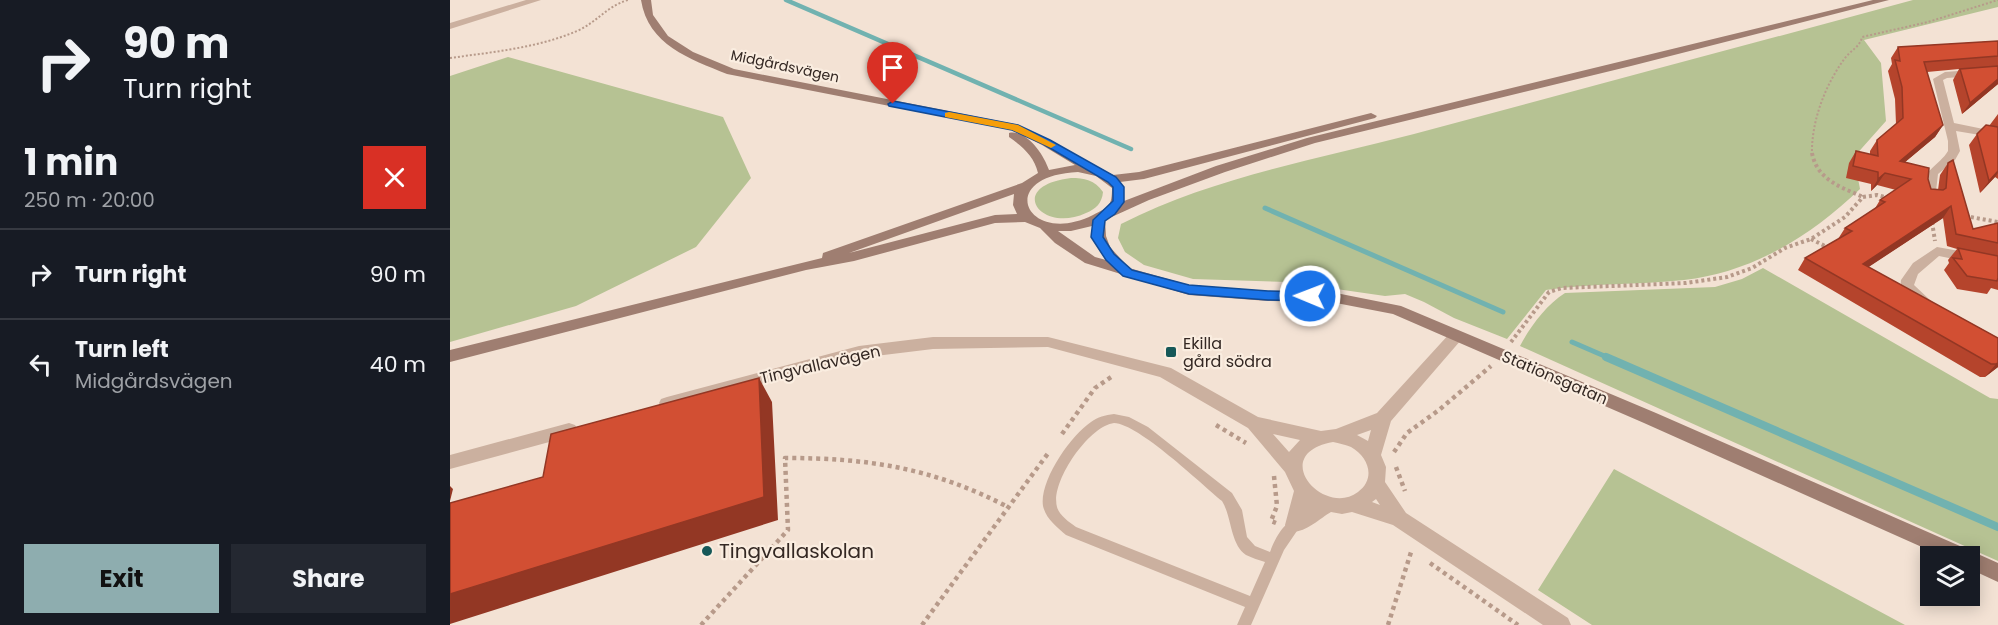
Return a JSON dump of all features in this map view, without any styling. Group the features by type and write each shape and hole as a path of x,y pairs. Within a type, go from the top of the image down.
{"main road":[{"name":"Midgårdsvägen","path":"646,0 647,18 670,43 696,58 731,72 1015,128 1046,142 1093,170"},
{"path":"806,265 849,247 1025,186 1044,174 1062,170 1093,170 1112,179 1140,176 1319,128 1856,0"},
{"path":"450,356 806,265 854,258 995,219 1026,218 1046,227 1069,228 1099,220 1111,212 1198,177 1324,139 1884,0"},
{"name":"Midgårdsvägen","path":"986,122 1028,144 1042,162 1044,174"},
{"path":"1111,212 1120,194 1112,179"},
{"path":"1025,186 1018,201 1019,208 1026,218"},
{"name":"Stationsgatan","path":"1099,220 1097,237 1110,257 1128,273"},
{"name":"Stationsgatan","path":"1046,227 1060,240 1090,260 1189,290 1268,296 1331,297 1396,310 1650,418 1939,546"},
{"path":"1980,565 1998,573"}],"street":[{"path":"450,26 536,0"},
{"path":"1930,198 1927,185 1930,176 1935,169 1950,158 1955,151 1956,142 1949,126 1938,79 1945,75 1998,71"},
{"path":"1949,126 1998,135"},
{"path":"1939,309 1914,295 1906,286 1912,271 1937,251 1998,264"},
{"path":"1372,455 1383,418 1456,336"},
{"name":"Tingvallavägen","path":"655,406 859,352 933,343 1048,342 1166,372 1254,423"},
{"path":"1383,418 1308,441 1294,458 1293,469 1302,490 1327,504 1352,504 1399,519 1561,625"},
{"path":"1254,423 1358,442 1372,455 1379,473 1377,485 1365,499 1352,504"},
{"path":"1254,423 1293,469"},
{"path":"450,462 588,424"},
{"path":"1377,485 1399,519"},
{"path":"1294,525 1302,490"},
{"path":"1294,525 1327,504"}],"lane":[{"path":"1254,604 1071,531 1058,520 1050,507 1050,490 1053,479 1089,429 1103,421 1129,420 1227,497 1234,510 1241,539 1250,550 1272,559"},
{"path":"1244,625 1272,559 1294,525"}],"path":[{"path":"450,58 555,39 595,21 608,6 628,0"},
{"path":"1863,197 1829,180 1816,169 1810,149 1813,128 1829,88 1845,57 1861,43 1862,37 1928,22 1998,0"},
{"path":"1930,198 1937,251"},
{"path":"1811,239 1832,250"},
{"path":"922,625 1095,388 1115,374"},
{"path":"701,625 788,530 785,458 834,457 929,473 1008,507"},
{"path":"1388,625 1413,547 1436,570 1518,625"}],"green space":[{"path":"1913,0 1998,0 1998,7 1864,40 1881,63 1886,121 1854,157 1860,189 1822,222 1780,249 1757,260 1709,276 1650,283 1546,290 1507,339 1454,318 1405,294 1385,296 1288,282 1193,279 1144,265 1125,252 1118,238 1121,224 1156,208 1228,182"},
{"path":"508,57 723,117 751,178 696,247 576,306 450,342 450,76"},
{"path":"1071,178 1089,180 1100,188 1103,192 1100,202 1086,213 1070,218 1055,218 1044,213 1037,206 1035,198 1039,190 1051,183"},
{"path":"1763,268 1990,398 1998,399 1998,561 1980,553 1980,546 1965,546 1520,346 1539,317 1565,293 1715,287 1742,279"},
{"path":"1614,469 1905,625 1592,625 1538,590"}],"building":[{"path":"1998,41 1998,56 1924,62 1943,125 1900,161 1929,168 1928,179 1931,189 1943,190 1946,188 1948,163 1953,160 1973,229 1998,223 1998,243 1956,234 1951,206 1863,264 1998,338 1998,363 1991,364 1805,258 1852,231 1845,228 1885,202 1880,200 1911,179 1885,173 1878,179 1878,172 1853,166 1856,151 1878,156 1877,140 1903,118 1902,87 1895,60 1900,61 1898,47"},
{"path":"1998,66 1998,79 1970,103 1960,69"},
{"path":"1986,125 1998,127 1998,171 1989,181 1977,134"},
{"path":"1958,248 1998,256 1997,281 1967,276 1953,258 1962,259"},
{"path":"759,378 764,497 450,594 450,503 543,477 551,434"}],"waterway":[{"path":"786,0 1131,149"},
{"path":"1265,208 1503,312"},
{"path":"1572,342 1609,358"},
{"path":"1606,357 1998,527"}],"slow traffic":[{"path":"949,115 1015,128 1051,145"}],"place":[{"name":"Ekilla gård södra","path":"1171,352"},
{"name":"Tingvallaskolan","path":"707,551"}],"route":[{"path":"893,104 1015,128 1046,142 1112,179 1120,194 1118,202 1111,212 1099,220 1097,237 1110,257 1128,273 1189,290 1268,296 1310,296"}]}
